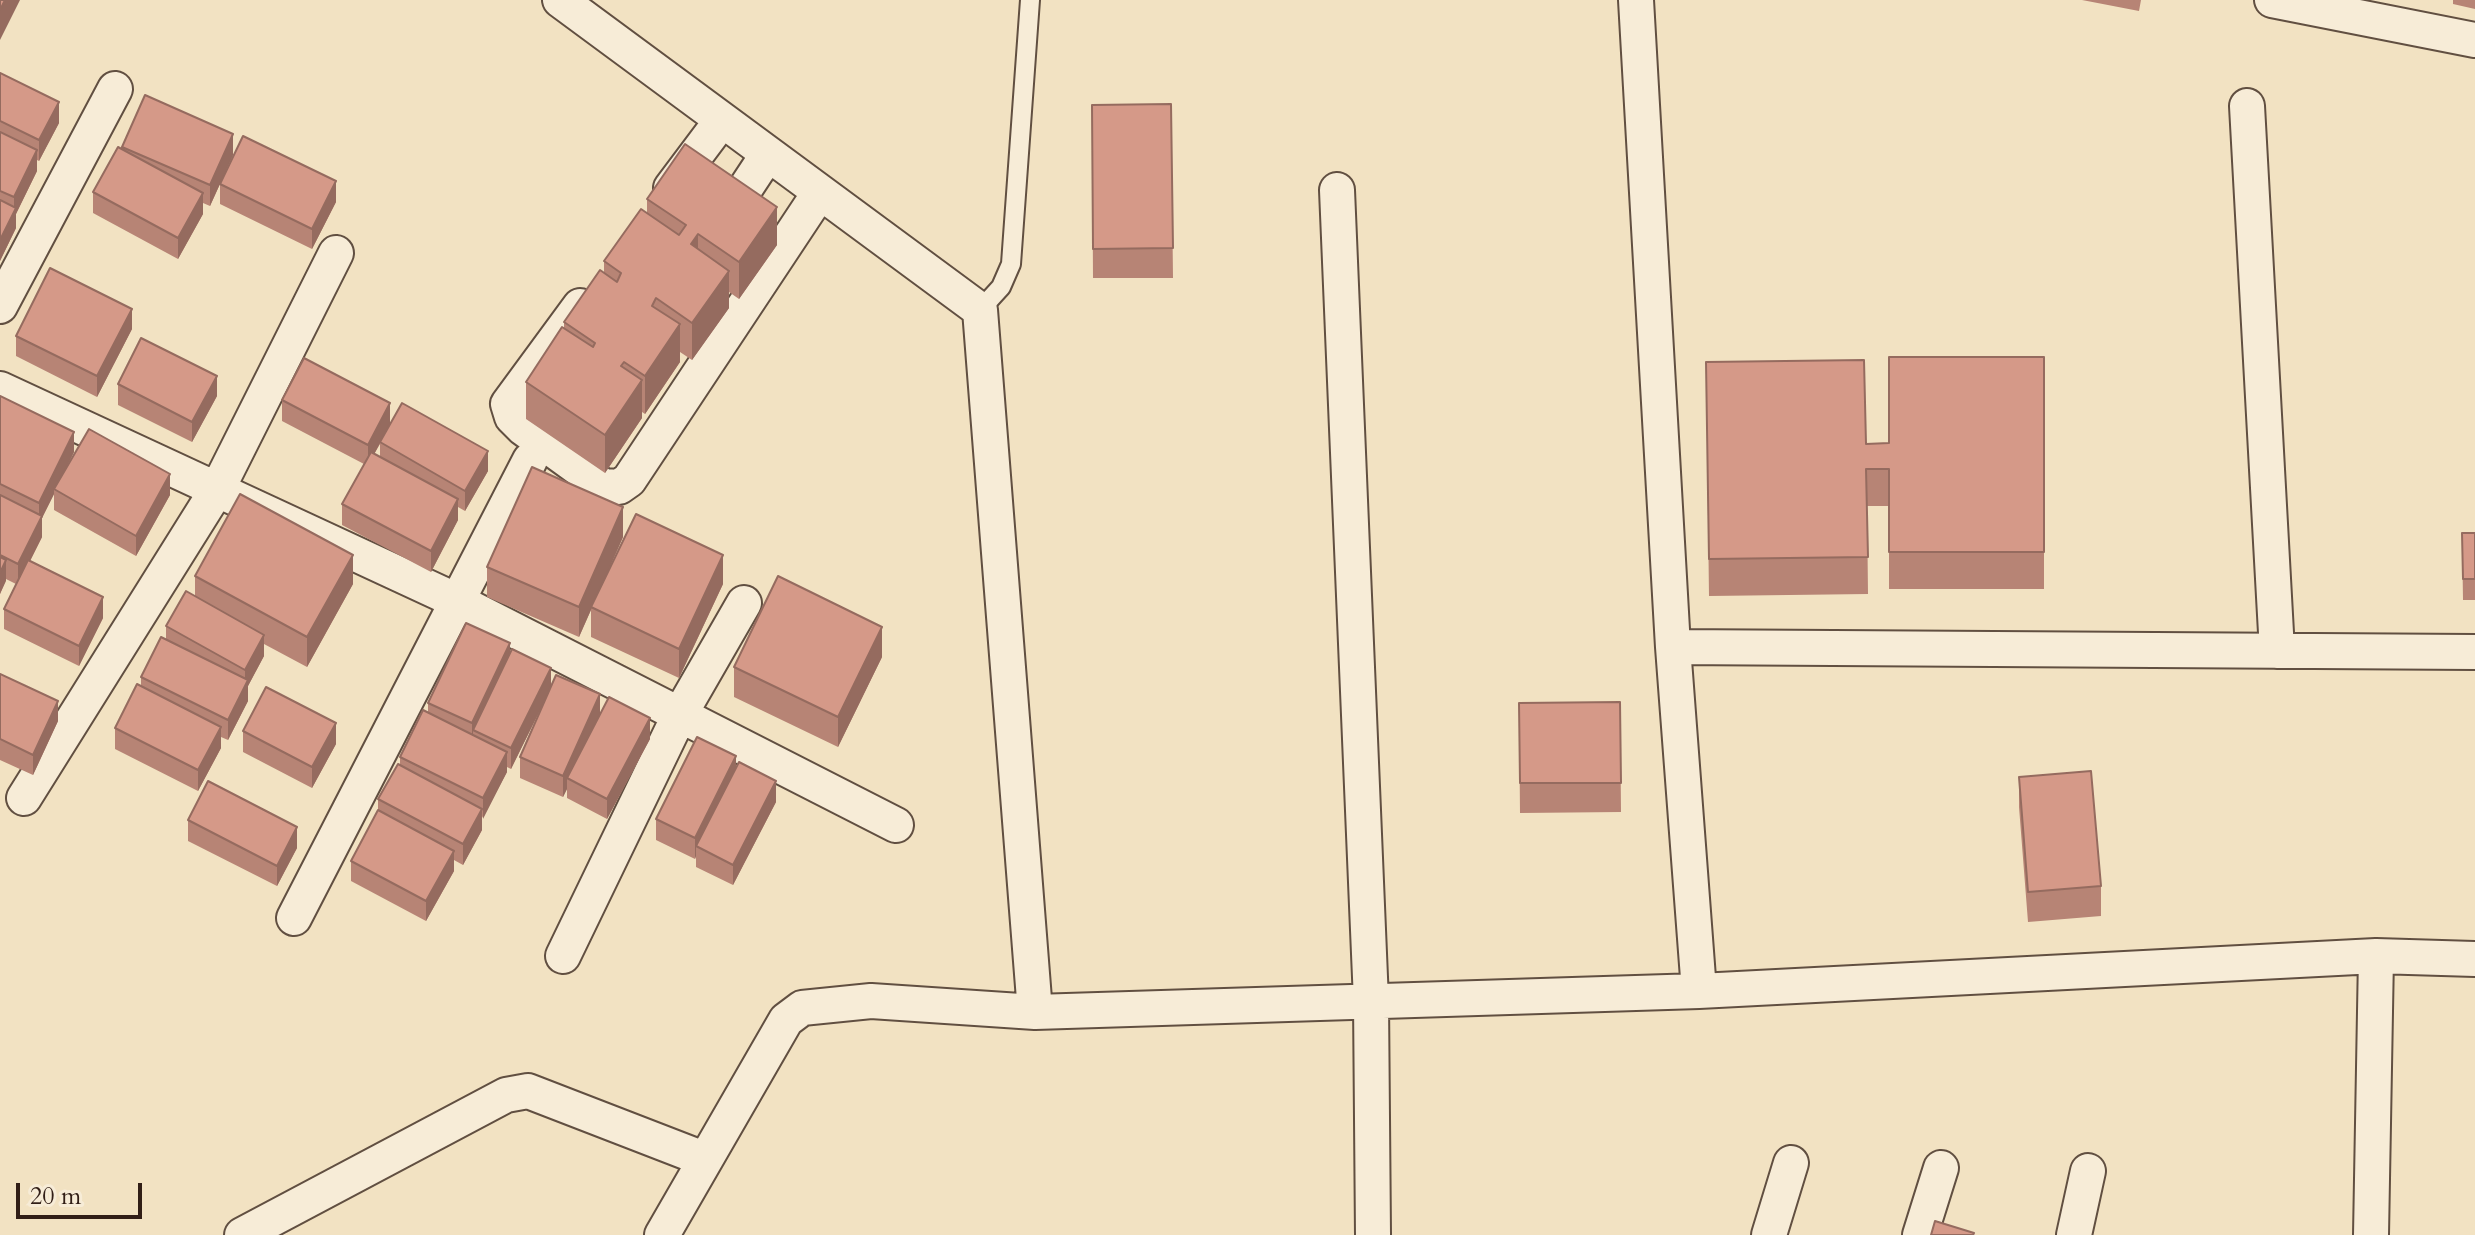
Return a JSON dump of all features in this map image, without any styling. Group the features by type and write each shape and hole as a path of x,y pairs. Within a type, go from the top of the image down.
{"street":[{"path":"560,0 980,310 1035,1012"},
{"path":"1636,0 1673,647 1699,991"},
{"path":"2272,0 2475,40"},
{"path":"0,306 115,89"},
{"path":"2247,106 2277,651"},
{"path":"654,210 722,120"},
{"path":"733,207 768,154"},
{"path":"683,173 786,245"},
{"path":"1337,190 1371,1001 1373,1235"},
{"path":"596,286 508,404 512,417 523,428 603,486 619,487 629,480 820,192"},
{"path":"24,798 218,488 336,253"},
{"path":"0,389 455,600 896,825"},
{"path":"294,918 455,600 530,460"},
{"path":"563,956 679,716 744,603"},
{"path":"1673,647 2475,652"},
{"path":"2371,1235 2376,956"},
{"path":"662,1235 786,1020 802,1008 871,1001 1035,1012 1699,991 2376,956 2475,959"},
{"path":"242,1235 506,1095 528,1091 704,1159"},
{"path":"1769,1235 1791,1163"},
{"path":"1920,1235 1941,1168"},
{"path":"2074,1235 2088,1171"}],"lane":[{"path":"980,310 1001,287 1011,264 1030,0"}],"building":[{"path":"0,73 59,102 39,140 0,121"},
{"path":"145,95 233,134 210,185 122,147"},
{"path":"1171,104 1173,248 1093,249 1092,105"},
{"path":"0,132 37,150 14,197 0,191"},
{"path":"243,136 336,181 312,229 220,184"},
{"path":"685,144 777,207 739,262 698,234 691,244 729,271 692,323 656,298 652,306 680,324 645,376 624,362 621,366 642,380 605,435 526,382 562,327 593,347 595,343 564,322 600,270 617,282 621,273 604,261 641,209 679,235 686,225 647,199"},
{"path":"118,147 203,193 178,238 93,192"},
{"path":"0,200 16,208 0,240"},
{"path":"50,268 132,309 97,376 16,336"},
{"path":"141,338 217,376 192,422 118,384"},
{"path":"1889,357 2044,357 2044,552 1889,552 1889,469 1866,469 1868,557 1709,559 1706,362 1864,360 1866,444 1889,443"},
{"path":"304,358 390,403 368,445 282,400"},
{"path":"0,396 74,432 39,503 0,484"},
{"path":"402,403 488,451 465,491 380,442"},
{"path":"89,429 170,474 136,536 54,489"},
{"path":"371,452 458,499 431,551 342,504"},
{"path":"532,467 623,507 579,607 487,567"},
{"path":"240,494 353,555 307,637 195,576"},
{"path":"0,495 42,516 18,564 0,555"},
{"path":"636,514 723,555 679,649 591,607"},
{"path":"2462,533 2475,533 2475,579 2463,579"},
{"path":"0,557 6,560 0,573"},
{"path":"28,560 103,597 79,646 4,609"},
{"path":"778,576 882,627 838,717 734,667"},
{"path":"186,591 264,635 245,670 166,626"},
{"path":"466,623 510,643 472,723 428,703"},
{"path":"161,637 248,680 228,720 141,677"},
{"path":"512,649 551,668 511,748 473,730"},
{"path":"0,674 58,701 33,755 0,739"},
{"path":"556,675 600,694 563,776 520,757"},
{"path":"137,684 221,727 198,770 115,728"},
{"path":"266,687 336,723 312,767 243,731"},
{"path":"609,697 650,718 607,799 567,778"},
{"path":"1620,702 1621,783 1520,783 1519,703"},
{"path":"423,710 507,752 483,798 400,757"},
{"path":"697,737 736,756 695,838 656,819"},
{"path":"739,762 776,781 733,865 696,846"},
{"path":"398,764 482,809 463,844 378,799"},
{"path":"2091,771 2101,886 2028,892 2019,777"},
{"path":"208,781 297,827 277,866 188,820"},
{"path":"378,810 454,851 426,901 351,861"},
{"path":"1935,1221 1974,1233 1931,1235"}]}
